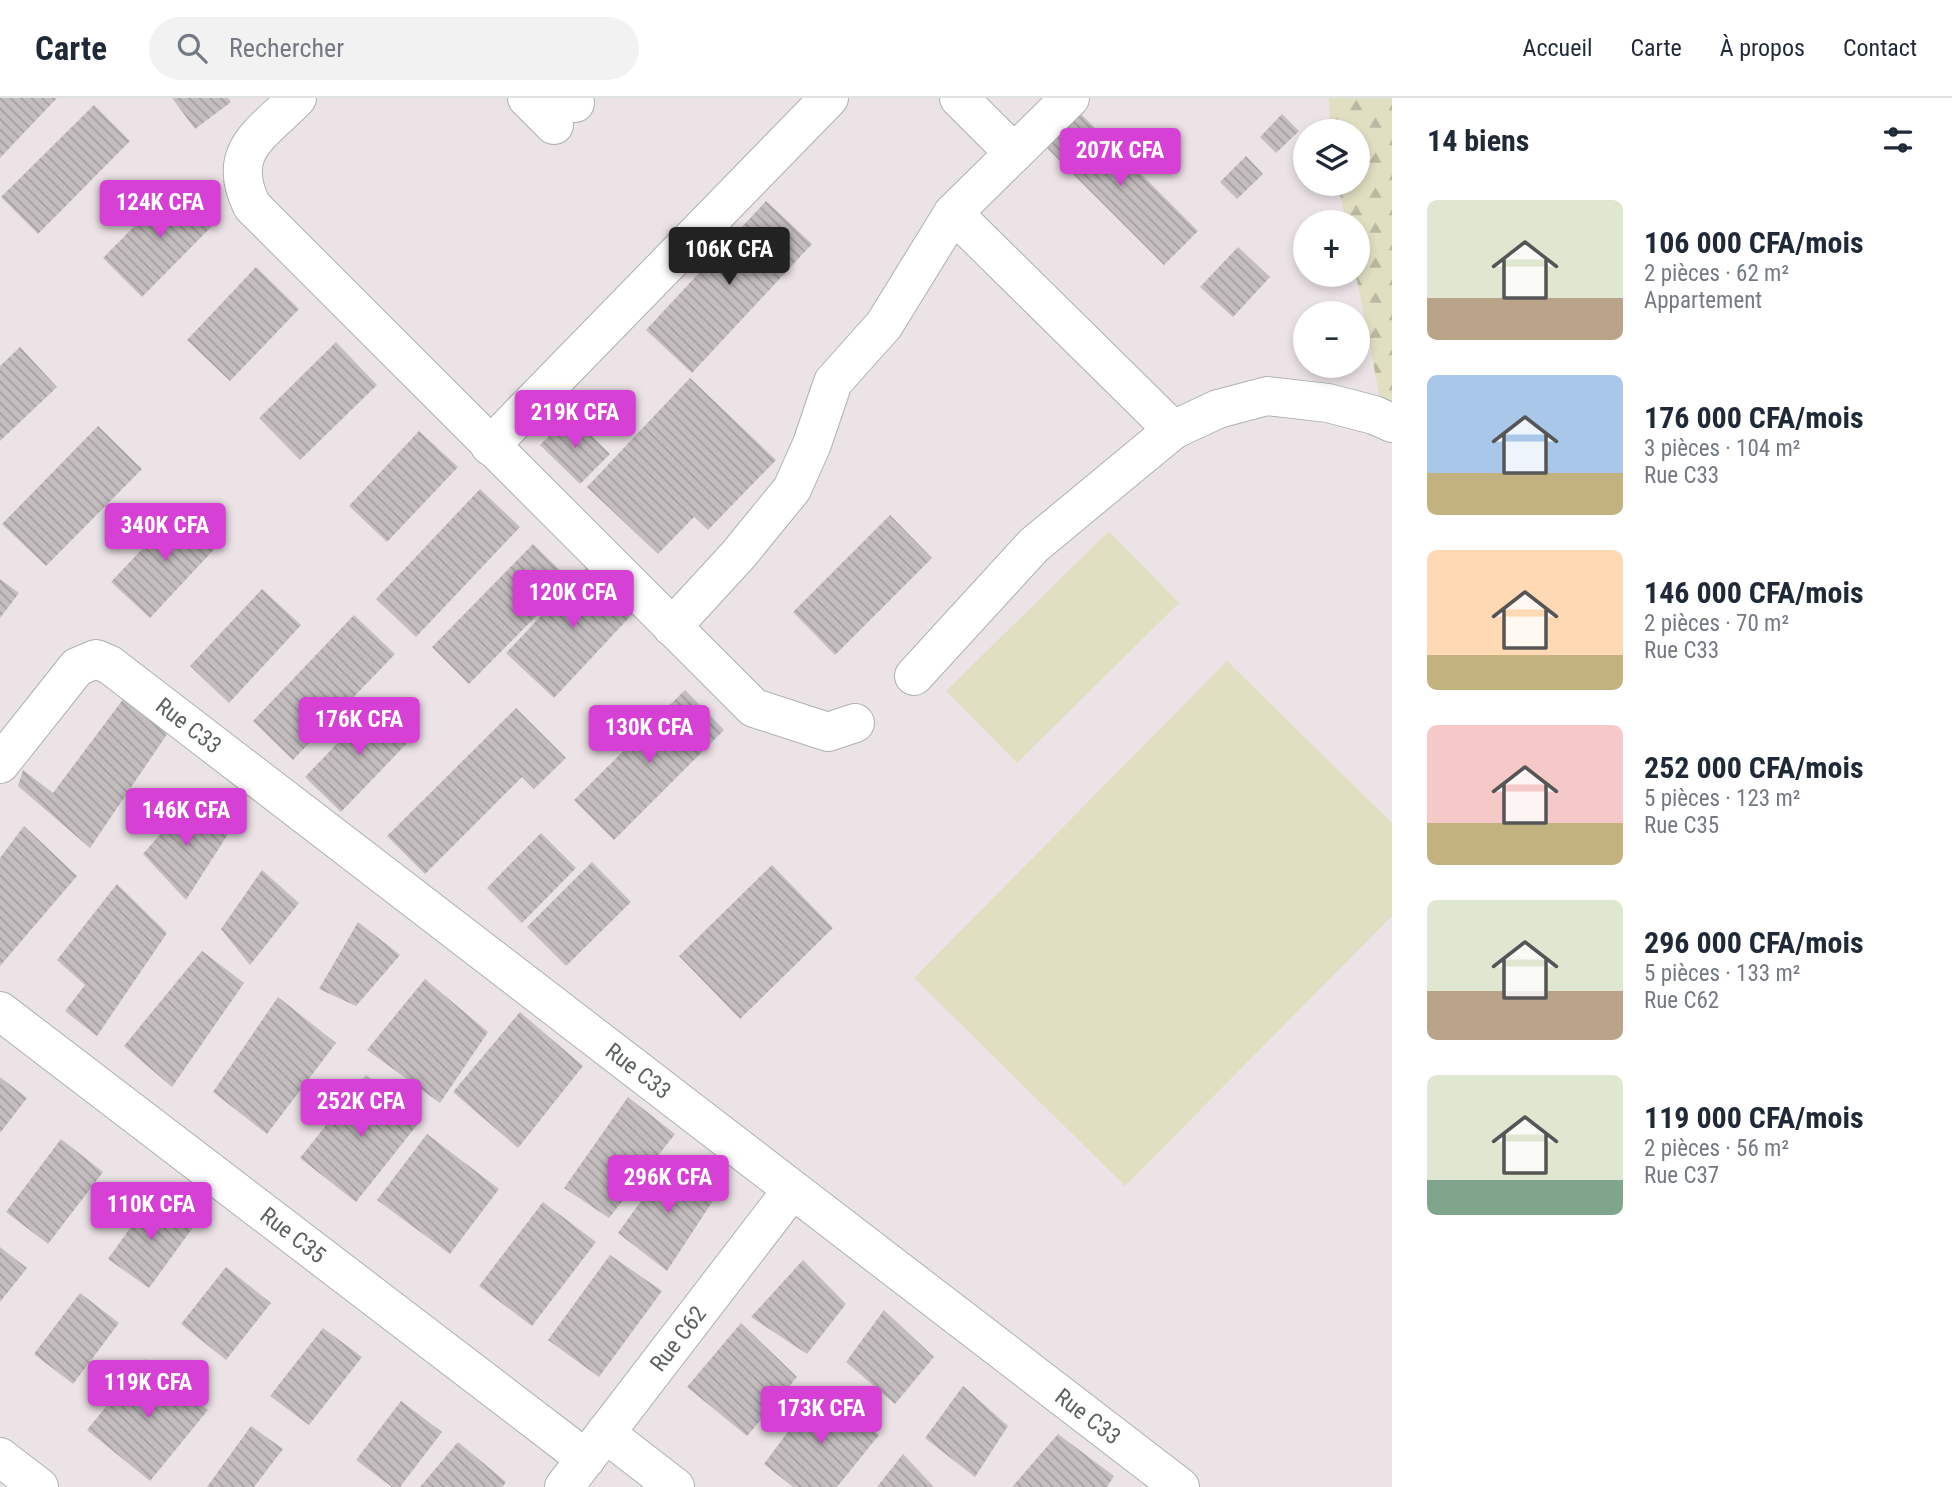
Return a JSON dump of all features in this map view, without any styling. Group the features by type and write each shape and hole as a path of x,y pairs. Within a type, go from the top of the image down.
{"street":[{"path":"297,98 243,157 243,189 252,206 754,708 828,732 855,723"},
{"path":"527,98 566,109"},
{"path":"490,446 829,98"},
{"path":"959,98 1014,153"},
{"path":"672,627 739,554 792,489 812,444 833,382 884,325 953,213 1070,98"},
{"path":"953,213 1173,430"},
{"path":"914,676 1034,545 1173,430 1218,409 1267,396 1328,403 1374,415 1392,423"},
{"name":"Rue C33","path":"0,764 77,667 96,659 110,665 1180,1487"},
{"name":"Rue C35","path":"0,1011 585,1460 675,1487"},
{"name":"Rue C62","path":"585,1460 792,1190"},
{"path":"0,1457 40,1487"}],"green space":[{"path":"1329,98 1392,98 1392,408 1381,404 1370,347 1370,301 1361,301 1358,287 1370,287 1370,210 1343,210 1341,196 1370,196 1370,119 1330,119"},
{"path":"1109,531 1179,603 1017,763 946,691"},
{"path":"1227,661 1392,823 1392,916 1125,1186 914,978"}],"building":[{"path":"0,98 57,98 0,158"},
{"path":"172,98 228,98 231,102 195,129"},
{"path":"94,105 130,141 38,234 1,197"},
{"path":"1077,110 1198,231 1164,265 1043,144"},
{"path":"1282,114 1293,125 1293,137 1276,153 1260,137"},
{"path":"1246,156 1263,174 1237,199 1220,182"},
{"path":"178,182 217,221 142,297 103,258"},
{"path":"766,201 812,244 692,373 646,330"},
{"path":"1238,247 1270,277 1233,317 1200,287"},
{"path":"256,267 299,309 230,381 187,340"},
{"path":"336,342 377,385 300,460 259,418"},
{"path":"20,347 57,387 0,441 0,366"},
{"path":"690,378 776,460 708,530 694,517 658,554 587,487"},
{"path":"570,415 610,454 580,484 540,445"},
{"path":"98,426 142,469 46,566 2,524"},
{"path":"419,431 458,467 387,542 349,506"},
{"path":"480,489 520,527 416,637 376,599"},
{"path":"180,509 219,544 150,618 111,582"},
{"path":"890,515 932,558 835,655 793,612"},
{"path":"533,544 571,581 469,684 432,647"},
{"path":"592,562 639,607 554,698 506,653"},
{"path":"0,579 19,593 0,618"},
{"path":"262,589 301,625 229,703 190,666"},
{"path":"354,615 395,654 293,760 253,721"},
{"path":"685,690 724,730 614,840 574,800"},
{"path":"127,694 178,718 90,848 18,786 23,770 53,793"},
{"path":"377,702 413,737 341,812 305,777"},
{"path":"516,708 566,758 534,789 522,777 425,874 387,836"},
{"path":"191,799 228,834 186,900 143,854"},
{"path":"24,826 77,876 0,966 0,858"},
{"path":"541,833 576,868 522,923 487,888"},
{"path":"592,862 631,902 566,966 527,927"},
{"path":"772,865 833,928 740,1019 679,956"},
{"path":"262,870 299,903 250,965 221,929"},
{"path":"117,884 167,933 97,1036 65,1011 85,985 57,960"},
{"path":"358,922 400,955 356,1006 319,989"},
{"path":"202,951 244,983 172,1087 124,1046"},
{"path":"425,979 488,1032 440,1103 367,1050"},
{"path":"278,997 336,1043 267,1134 213,1092"},
{"path":"520,1012 583,1066 518,1148 453,1092"},
{"path":"366,1075 421,1120 356,1202 300,1158"},
{"path":"0,1077 27,1098 0,1133"},
{"path":"628,1097 675,1134 609,1218 564,1188"},
{"path":"427,1134 499,1189 450,1254 377,1200"},
{"path":"61,1139 103,1172 48,1244 6,1212"},
{"path":"672,1158 716,1196 667,1271 618,1233"},
{"path":"153,1196 194,1226 149,1288 108,1259"},
{"path":"543,1202 596,1242 532,1326 479,1286"},
{"path":"0,1247 27,1268 0,1302"},
{"path":"610,1255 662,1291 599,1377 548,1340"},
{"path":"803,1260 846,1304 807,1354 751,1317"},
{"path":"226,1267 271,1303 226,1360 181,1324"},
{"path":"80,1293 119,1323 73,1384 34,1354"},
{"path":"884,1310 934,1357 895,1404 846,1362"},
{"path":"741,1323 797,1377 747,1436 687,1387"},
{"path":"323,1328 362,1357 309,1425 270,1396"},
{"path":"145,1359 208,1410 150,1481 87,1430"},
{"path":"963,1386 1008,1426 975,1477 925,1438"},
{"path":"819,1390 879,1435 837,1487 793,1487 764,1464"},
{"path":"401,1401 442,1432 400,1487 392,1487 356,1460"},
{"path":"251,1426 283,1449 254,1487 207,1487"},
{"path":"1058,1434 1114,1476 1107,1487 1012,1487"},
{"path":"458,1442 506,1482 502,1487 420,1487"},
{"path":"903,1454 934,1487 877,1487"}]}
